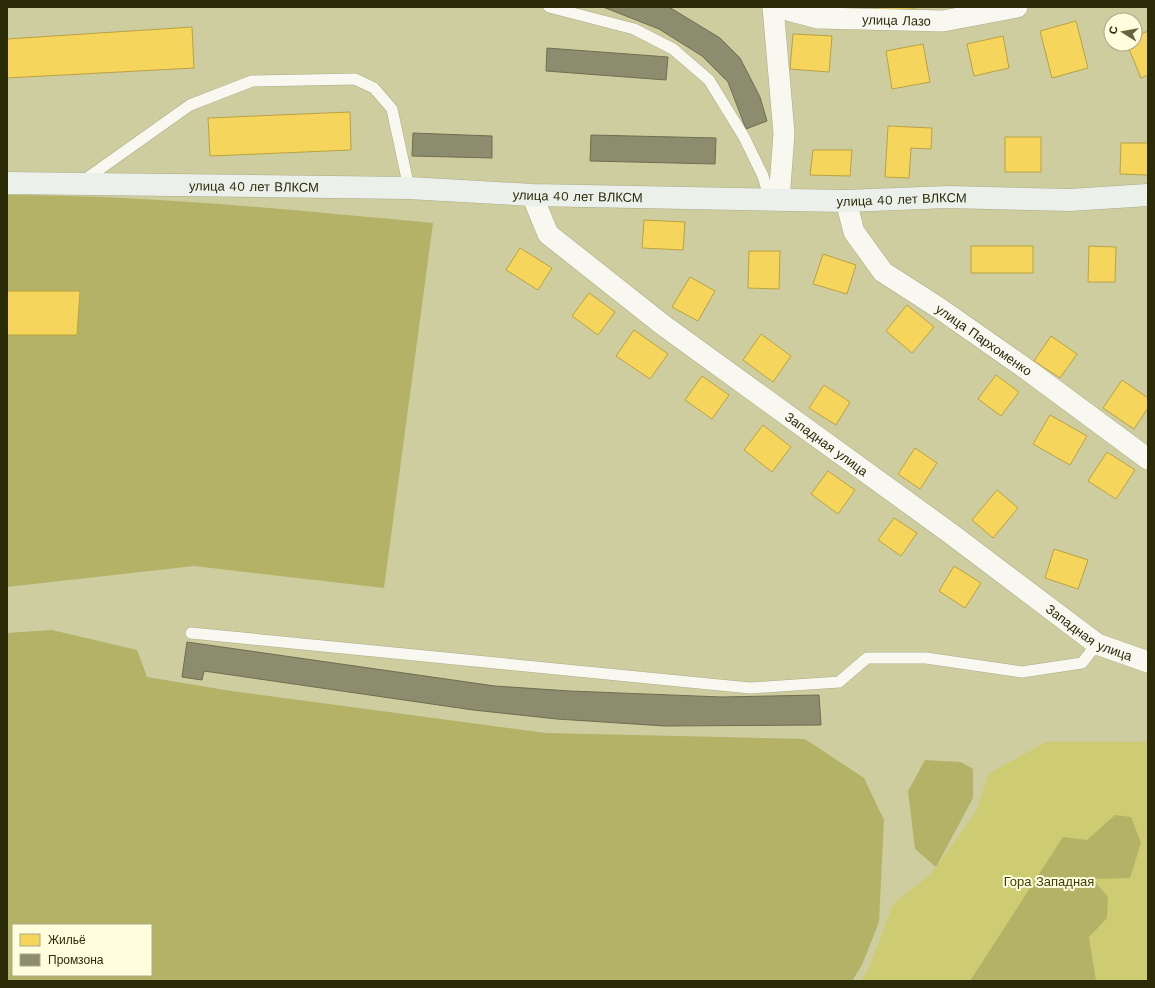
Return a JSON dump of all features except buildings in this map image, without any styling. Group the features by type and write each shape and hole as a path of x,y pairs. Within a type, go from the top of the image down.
{"street":[{"path":"773,7 784,132 775,200"},
{"name":"улица Лазо","path":"776,7 818,18 943,21 1017,7"},
{"name":"улица 40 лет ВЛКСМ","path":"7,183 410,188 532,195 846,201 948,198 1070,200 1148,195"},
{"name":"Западная улица","path":"532,195 548,234 663,325 950,533 1097,644 1148,662"},
{"name":"улица Пархоменко","path":"846,201 854,232 883,272 939,308 1029,371 1148,458"}],"lane":[{"path":"549,7 634,29 673,49 709,80 744,137 775,200"},
{"path":"79,184 190,104 252,81 355,79 374,88 392,109 410,188"},
{"path":"191,633 750,688 839,682 866,658 926,658 1022,672 1082,663 1097,644"}],"green space":[{"path":"7,195 167,200 274,208 433,223 384,588 194,566 7,587"},
{"path":"52,630 137,650 147,677 231,691 546,733 805,739 864,778 884,820 879,922 862,965 852,981 7,981 7,633"},
{"name":"Гора Западная","path":"1046,742 1148,742 1148,981 861,981 869,968 893,904 931,874 976,812 988,774"},
{"path":"925,760 961,762 973,769 973,798 936,867 915,849 908,791"},
{"path":"1115,815 1131,817 1141,843 1130,878 1093,879 1108,897 1107,918 1089,937 1096,981 970,981 1063,837 1087,840"}]}
